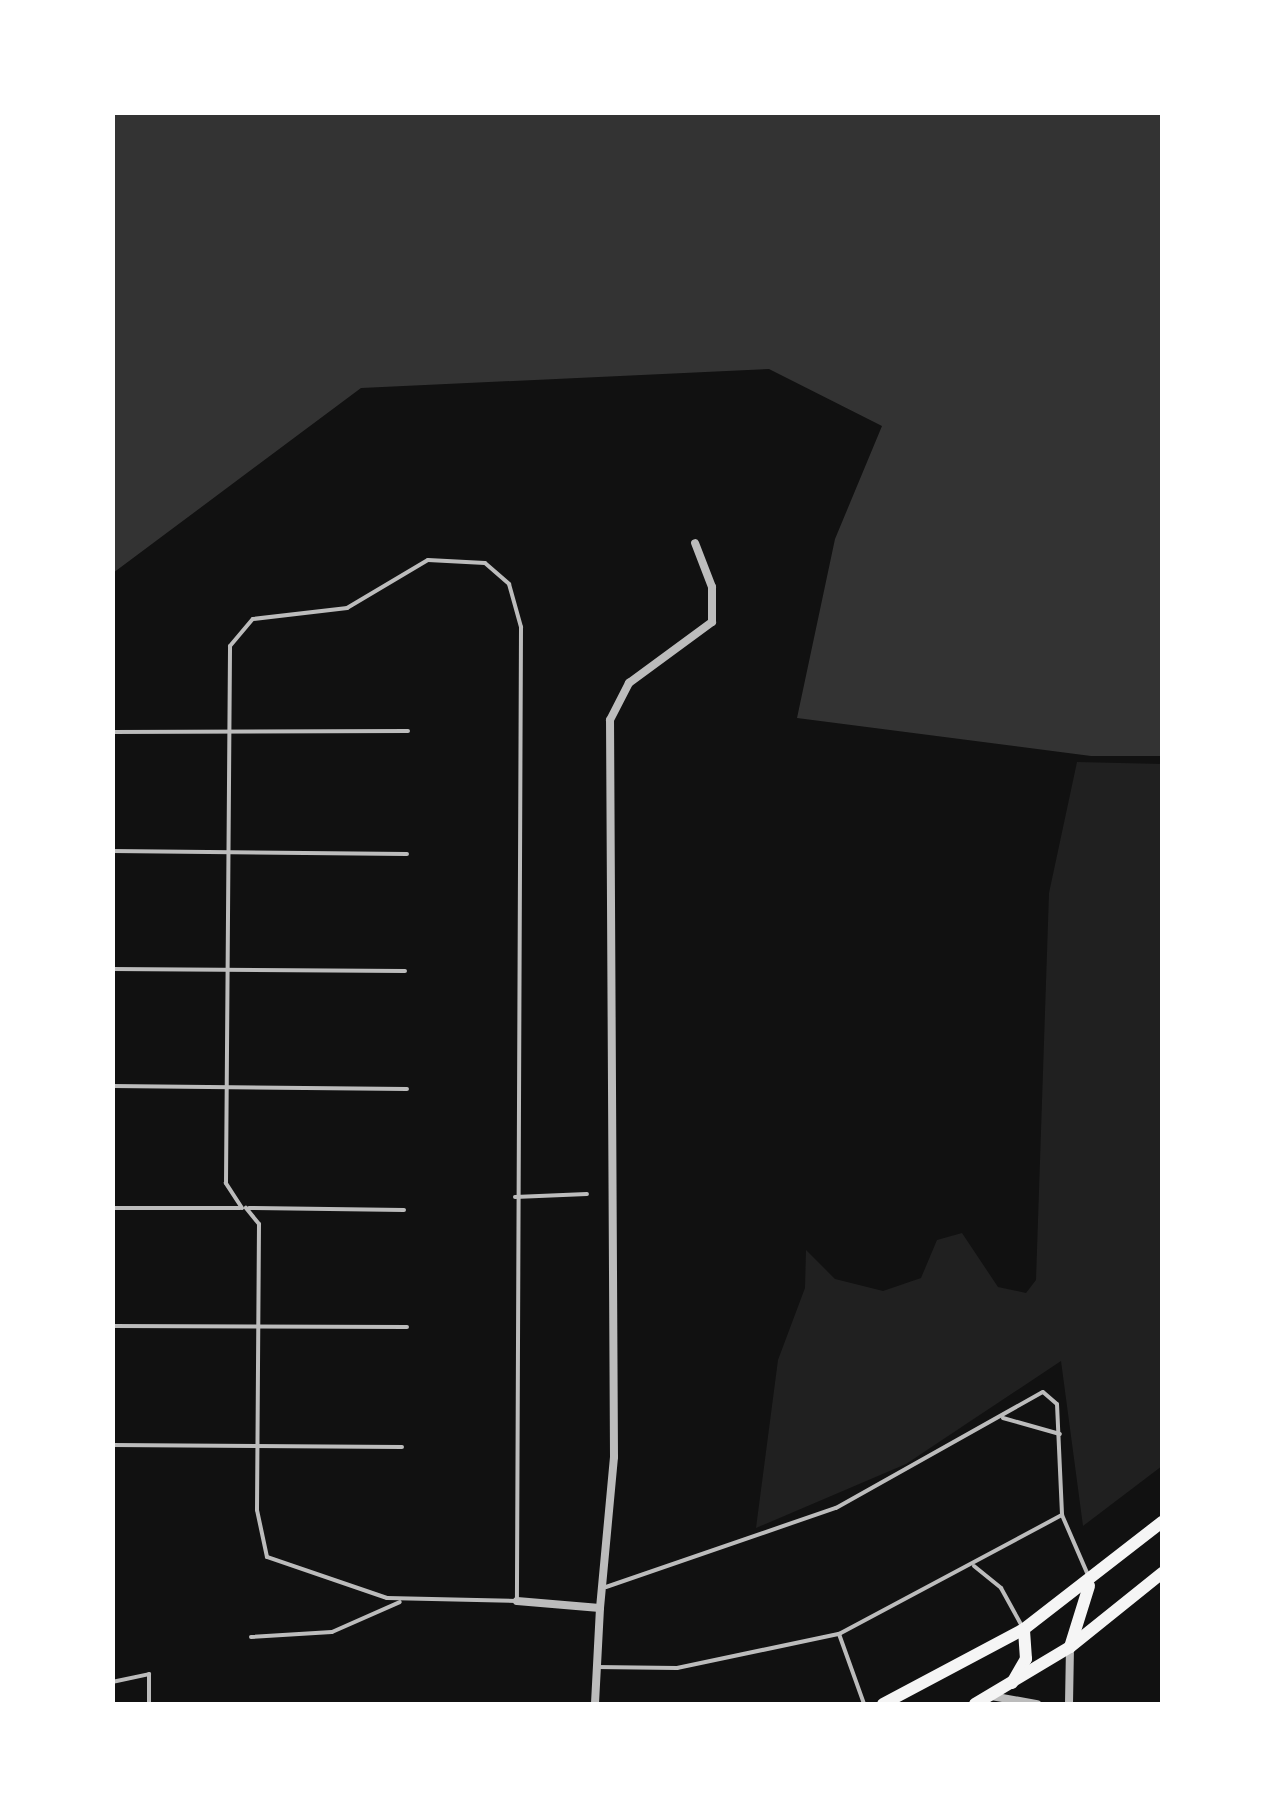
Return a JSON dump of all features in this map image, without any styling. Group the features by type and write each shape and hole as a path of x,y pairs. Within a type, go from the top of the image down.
{"main road":[{"path":"884,1704 1024,1629 1090,1584 1162,1522"},
{"path":"975,1704 1070,1647 1162,1573"},
{"path":"1070,1647 1090,1584"},
{"path":"1010,1685 1026,1658 1024,1629"}],"street":[{"path":"595,1704 600,1608 606,1587 616,1026 610,720 629,682 712,622 712,588 694,543"},
{"path":"516,1600 600,1608"},
{"path":"1069,1704 1070,1647"},
{"path":"990,1696 1037,1704"}],"lane":[{"path":"442,557 486,563 510,584 521,627 514,1197 516,1600 403,1601 266,1557 258,1532 260,1224 226,1183 228,732 230,646 242,626 348,608 442,557"},
{"path":"112,732 408,730"},
{"path":"112,851 407,854"},
{"path":"112,969 405,970"},
{"path":"112,1086 407,1088"},
{"path":"514,1197 587,1194"},
{"path":"112,1208 404,1210"},
{"path":"112,1326 407,1327"},
{"path":"606,1587 816,1518 1044,1392 1057,1404 1062,1515 1090,1584"},
{"path":"1003,1418 1060,1434"},
{"path":"112,1445 402,1447"},
{"path":"596,1668 677,1668 839,1634 974,1566 1062,1515"},
{"path":"974,1566 1001,1588 1024,1629"},
{"path":"251,1637 332,1632 403,1601"},
{"path":"839,1634 864,1704"},
{"path":"112,1682 149,1674 148,1704"}],"shaded area":[{"path":"113,112 1162,113 1162,756 1091,756 797,718 835,539 882,426 769,369 361,388 113,573"},
{"path":"1077,762 1162,764 1162,1466 1083,1526 1061,1361 906,1464 756,1528 778,1360 805,1288 806,1250 835,1279 883,1291 921,1278 937,1240 962,1233 998,1287 1026,1293 1036,1280 1049,893"}]}
